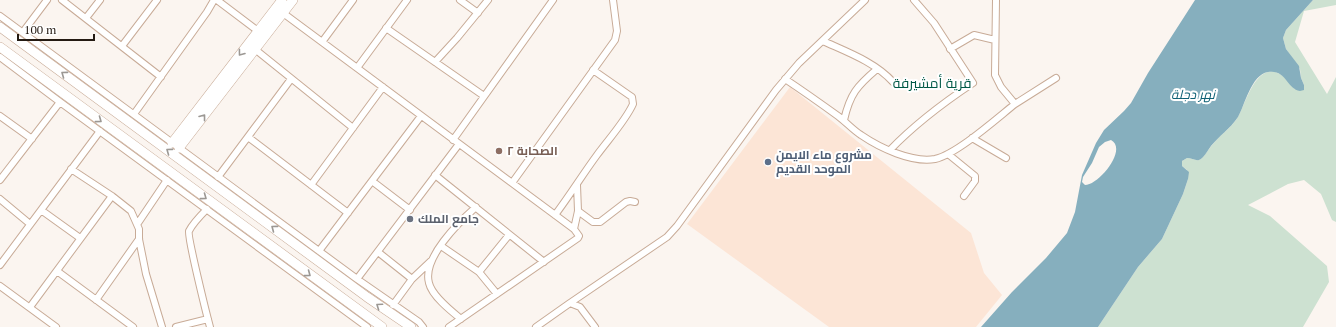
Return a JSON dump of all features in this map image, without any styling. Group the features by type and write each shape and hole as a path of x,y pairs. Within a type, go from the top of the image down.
{"main road":[{"path":"176,145 282,0"},
{"path":"176,145 256,50 293,0"},
{"path":"0,27 94,90 244,201 367,297 411,327"},
{"path":"0,47 80,111 230,221 382,327"}],"street":[{"path":"23,32 47,0"},
{"path":"62,0 161,77"},
{"path":"86,18 100,0"},
{"path":"122,46 157,0"},
{"path":"134,114 214,0"},
{"path":"217,0 258,31"},
{"path":"322,42 353,0"},
{"path":"357,68 406,0"},
{"path":"460,0 478,13"},
{"path":"435,62 488,0"},
{"path":"453,140 553,0"},
{"path":"512,183 616,37 617,31 613,0"},
{"path":"536,327 667,237 677,226 785,79 865,0"},
{"path":"890,150 905,134 937,107 973,83 934,23 914,0"},
{"path":"996,0 997,18 995,40 995,78 1015,104"},
{"path":"283,14 574,229 579,236 544,262 449,327"},
{"path":"0,16 23,32 94,90 134,114 176,145 218,177 244,201 319,251 419,322 423,327"},
{"path":"386,28 484,96"},
{"path":"950,49 974,35 995,40"},
{"path":"823,41 862,58 893,82"},
{"path":"256,50 353,128"},
{"path":"0,57 60,102 80,111 100,131 207,209 230,221 367,327"},
{"path":"844,120 848,103 860,84 877,69"},
{"path":"555,215 633,104 632,98 629,95 593,70"},
{"path":"785,79 844,120 860,135 909,158 935,159 948,154 972,138 1015,104 1056,78"},
{"path":"218,177 291,79"},
{"path":"311,185 383,88"},
{"path":"0,180 60,102"},
{"path":"0,116 32,138"},
{"path":"319,251 421,116"},
{"path":"0,265 100,131"},
{"path":"248,137 348,213"},
{"path":"972,138 1006,158"},
{"path":"357,279 459,144"},
{"path":"948,154 975,176 975,181 964,196"},
{"path":"71,169 112,196 131,211 138,223 139,239 146,274 162,327"},
{"path":"435,176 544,262"},
{"path":"138,223 167,180"},
{"path":"372,181 410,210"},
{"path":"574,229 578,211 577,185"},
{"path":"30,307 112,196"},
{"path":"0,199 30,224"},
{"path":"578,211 593,222 600,222 626,202 635,202"},
{"path":"393,305 412,279 432,260 454,229 476,207"},
{"path":"207,209 189,231 189,237 210,327"},
{"path":"41,210 80,238"},
{"path":"479,272 510,235"},
{"path":"96,300 139,239"},
{"path":"441,246 479,272 497,294"},
{"path":"378,252 412,279"},
{"path":"432,260 428,273 429,283 441,301 451,312 461,319"},
{"path":"57,271 133,327"},
{"path":"0,286 56,327"},
{"path":"570,303 580,307 595,327"},
{"path":"176,327 208,319"}],"shaded area":[{"path":"790,87 971,233 984,273 1002,295 976,327 829,327 687,224"}],"green space":[{"path":"1313,0 1336,0 1336,5 1304,11 1295,42 1327,94 1336,77 1336,222 1332,220 1321,194 1304,180 1288,184 1248,205 1270,216 1327,266 1329,282 1303,327 1098,327 1138,267 1162,239 1183,194 1188,179 1187,170 1182,166 1182,161 1187,158 1199,160 1203,157 1216,140 1238,117 1254,84 1259,77 1266,72 1274,72 1283,76 1295,89 1304,85 1301,78 1300,69 1286,49 1283,38 1286,30"}],"water":[{"name":"نهر دجلة","path":"1195,0 1313,0 1286,30 1283,38 1286,49 1299,66 1304,90 1300,91 1292,87 1279,73 1268,72 1262,74 1249,91 1238,117 1232,125 1214,142 1202,158 1198,160 1187,158 1182,161 1182,166 1189,172 1188,179 1183,194 1162,239 1138,267 1098,327 981,327 1012,292 1046,258 1067,233 1075,212 1082,175 1096,143 1104,130 1131,103 1148,73","holes":["1111,140 1115,145 1116,151 1110,166 1097,179 1085,185 1082,182 1083,177 1092,163 1099,147 1105,142"]}],"place":[{"name":"الصحابة ٢","path":"499,151"},
{"name":"مشروع ماء الايمن الموحد القديم","path":"768,162"},
{"name":"جامع الملك","path":"410,219"}],"district":[{"name":"قرية أمشيرفة","path":"932,83"}]}
